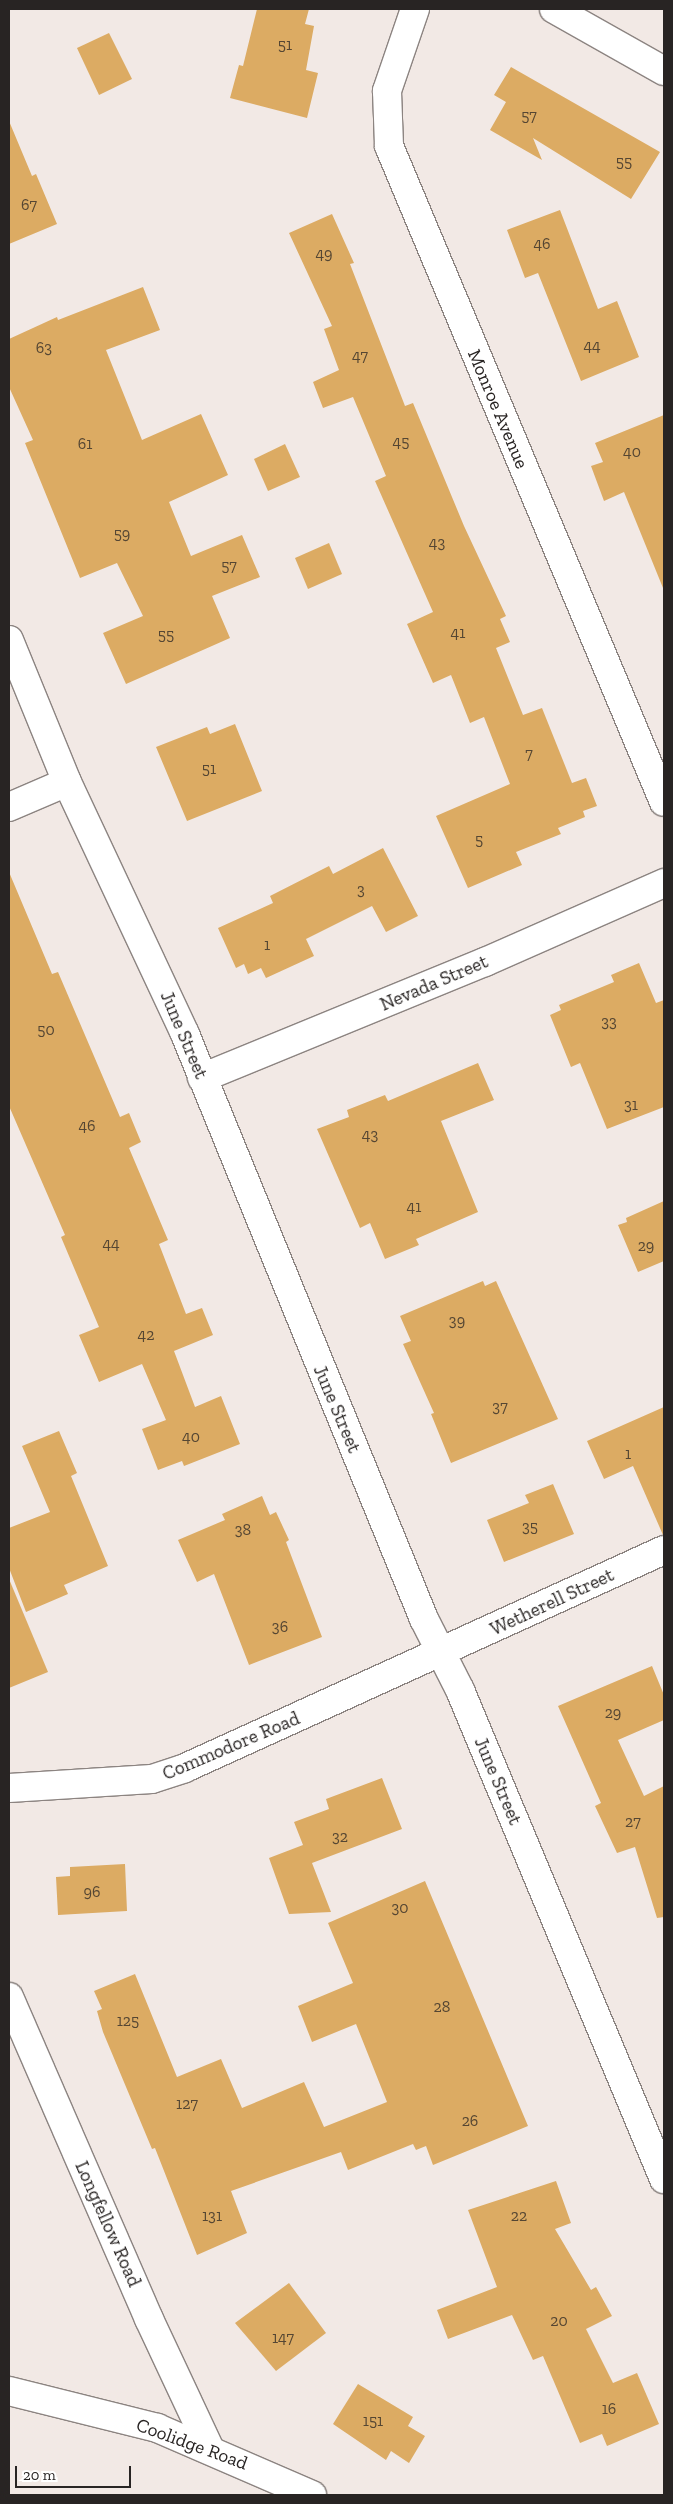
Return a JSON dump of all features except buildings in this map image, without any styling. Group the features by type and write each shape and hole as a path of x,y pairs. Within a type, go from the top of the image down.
{"street":[{"name":"Monroe Avenue","path":"415,9 387,91 389,146 664,802"},
{"path":"554,9 664,71"},
{"name":"June Street","path":"9,640 67,782 170,1002 297,1314 441,1654 460,1690 664,2179"},
{"path":"9,807 67,782"},
{"name":"Nevada Street","path":"202,1078 485,962 664,883"},
{"name":"Wetherell Street","path":"441,1654 664,1550"},
{"name":"Commodore Road","path":"9,1788 152,1779 185,1768 441,1654"},
{"name":"Longfellow Road","path":"9,1998 146,2311 210,2449"},
{"name":"Coolidge Road","path":"9,2391 157,2428 210,2449 312,2495"}]}
